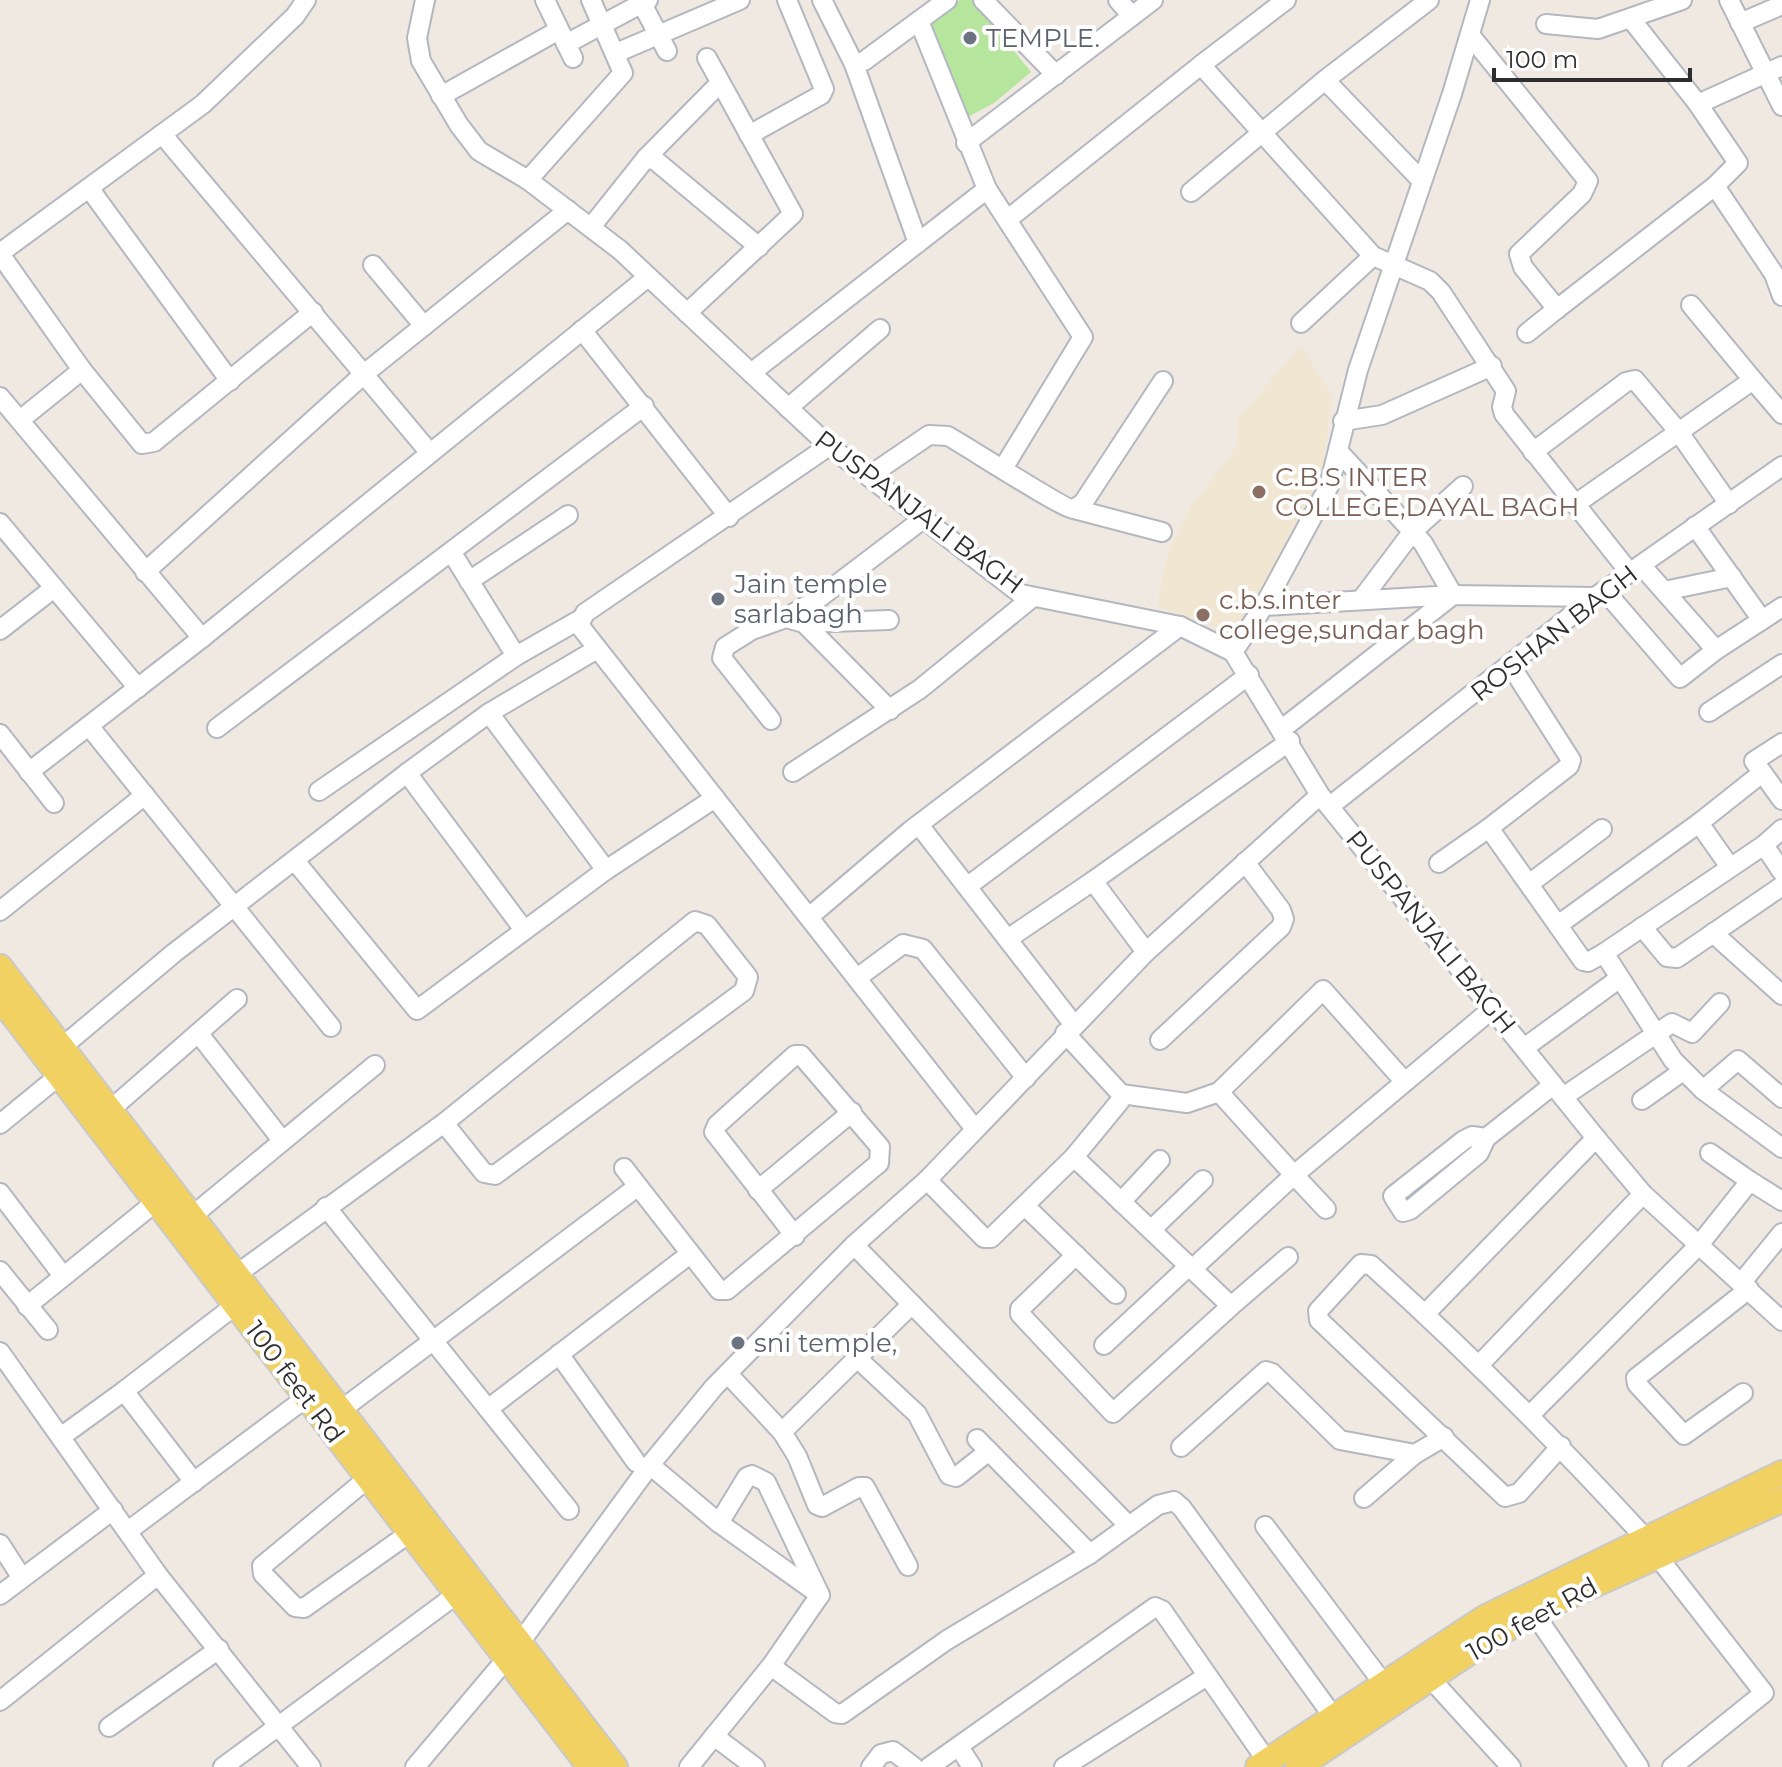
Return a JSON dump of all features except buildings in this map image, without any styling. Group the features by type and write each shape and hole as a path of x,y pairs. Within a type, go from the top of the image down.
{"main road":[{"path":"0,967 237,1274 315,1391 341,1410 512,1651 615,1767"},
{"name":"100 feet Rd","path":"0,998 237,1304 315,1391 367,1479 457,1594 512,1651 590,1767"},
{"path":"1262,1764 1335,1719 1383,1683 1486,1617 1534,1606 1652,1548 1782,1473"},
{"path":"1652,1548 1782,1500"},
{"name":"100 feet Rd","path":"1298,1767 1534,1606"}],"street":[{"path":"306,0 295,16 238,73 162,134 0,254 132,435 148,444 313,312"},
{"name":"PUSPANJALI BAGH","path":"425,0 418,49 441,96 485,156 528,180 591,227 829,446 1010,587 1033,597 1180,626 1233,652 1325,800 1596,1138 1643,1194 1781,1316"},
{"path":"545,0 566,44"},
{"path":"528,180 622,76 616,53 591,0"},
{"path":"616,53 740,0"},
{"path":"749,135 821,95 824,89 787,0"},
{"path":"822,0 854,64 918,243"},
{"path":"854,64 864,61 947,0"},
{"path":"983,0 1056,75"},
{"path":"1118,0 1132,16"},
{"path":"966,143 1153,0"},
{"path":"1008,219 1201,65 1262,7 1286,0"},
{"path":"1191,192 1325,80 1429,0"},
{"path":"1233,652 1264,606 1329,486 1339,452 1343,421 1478,7 1462,0"},
{"path":"1546,24 1590,30 1682,0"},
{"path":"1729,0 1763,74 1782,106"},
{"path":"441,96 566,44 644,1 667,51"},
{"path":"1740,23 1782,5"},
{"path":"1527,333 1715,186 1738,163 1698,104 1631,19"},
{"path":"919,21 987,189 1083,337 1004,467"},
{"path":"1470,35 1588,181 1582,194 1519,254 1523,267 1557,309"},
{"path":"687,313 793,214 707,58"},
{"path":"1201,65 1373,256 1435,285 1492,366 1507,393 1502,407 1504,414 1533,452 1635,569 1664,591 1716,650"},
{"path":"1698,104 1782,66"},
{"path":"1325,80 1420,179"},
{"path":"591,227 646,158 720,83"},
{"path":"162,134 430,453"},
{"path":"646,158 656,161 759,247"},
{"path":"1715,186 1781,287"},
{"path":"89,188 230,381"},
{"path":"751,373 987,189"},
{"path":"145,572 364,374 568,210"},
{"path":"1301,323 1373,256"},
{"path":"373,265 424,326"},
{"path":"29,772 202,638 648,277"},
{"path":"1691,305 1782,414"},
{"path":"788,408 880,329"},
{"path":"582,330 729,517"},
{"path":"1343,421 1382,415 1492,366"},
{"path":"20,420 82,370"},
{"path":"1533,452 1631,379 1640,384 1678,431 1729,504"},
{"path":"1577,503 1753,380"},
{"path":"1074,509 1083,503 1163,381"},
{"path":"0,397 202,638"},
{"path":"217,728 644,406"},
{"path":"869,476 929,435 938,434 948,436 1004,467 1062,507 1162,532"},
{"path":"319,791 516,656 579,620 829,446"},
{"path":"1339,452 1413,531 1453,595"},
{"name":"ROSHAN BAGH","path":"415,1767 512,1651 643,1464 854,1245 927,1180 1146,952 1245,862 1325,800 1511,666 1600,594 1782,466"},
{"path":"1361,600 1413,531 1463,486"},
{"path":"469,581 568,515"},
{"path":"795,621 819,598 923,519"},
{"path":"0,523 138,688"},
{"path":"1264,606 1453,595 1600,594 1677,678 1716,650 1775,616 1732,577 1695,526"},
{"path":"452,553 516,656"},
{"path":"1664,591 1732,577"},
{"path":"0,630 54,588"},
{"path":"1009,938 1093,881 1286,735 1453,595"},
{"path":"793,772 890,710 1033,597"},
{"path":"579,620 580,628 975,1129"},
{"path":"771,720 721,653 752,630 795,621 889,620"},
{"path":"795,621 890,710"},
{"path":"809,917 919,825 1180,626"},
{"path":"62,1047 235,906 407,773 489,713 597,649"},
{"path":"1709,712 1782,664"},
{"path":"1439,863 1571,763 1568,750 1511,666"},
{"path":"968,886 1249,675"},
{"path":"489,713 606,870"},
{"path":"89,726 331,1027"},
{"path":"0,734 54,803"},
{"path":"1782,743 1754,760 1782,800"},
{"path":"407,773 524,930"},
{"path":"1558,925 1699,823 1762,773"},
{"path":"0,911 145,795"},
{"path":"295,861 417,1010 606,870 715,798"},
{"path":"1699,823 1730,867"},
{"path":"919,825 1009,938 1070,1029 1121,1094 1187,1103 1219,1092 1323,990 1404,1081"},
{"path":"1489,828 1586,962 1764,845 1782,829"},
{"path":"1529,884 1602,829"},
{"path":"1764,845 1782,872"},
{"path":"1160,1040 1281,927 1284,919 1281,910 1245,862"},
{"path":"1093,881 1146,952"},
{"path":"1642,927 1672,959 1782,886"},
{"path":"237,1274 444,1123 695,921 707,925 748,977 744,991 495,1175 484,1173 444,1123"},
{"path":"1713,933 1782,995"},
{"path":"857,978 903,944 923,949 1026,1078"},
{"path":"1604,953 1656,1036 1683,1071 1703,1090 1782,1148"},
{"path":"1524,1048 1620,978"},
{"path":"110,1110 237,999"},
{"path":"1486,1138 1472,1136 1464,1140 1393,1196 1394,1201 1403,1212 1410,1210 1479,1153 1486,1138 1558,1091 1656,1036 1672,1023 1692,1033 1720,1003"},
{"path":"1104,1345 1294,1175 1492,1009"},
{"path":"199,1034 281,1139"},
{"path":"624,1168 723,1292 795,1236 879,1163 880,1147 807,1058 795,1055 717,1125 714,1132 795,1236"},
{"path":"1703,1090 1738,1060 1782,1098"},
{"path":"192,1216 281,1139 375,1065"},
{"path":"1642,1100 1683,1071"},
{"path":"0,1124 60,1075"},
{"path":"1219,1092 1326,1209"},
{"path":"927,1180 984,1238 998,1235 1074,1157 1120,1101 1121,1094"},
{"path":"758,1190 852,1112"},
{"path":"1425,1314 1596,1138"},
{"path":"1710,1153 1782,1201"},
{"path":"1074,1157 1231,1306"},
{"path":"1121,1202 1160,1160"},
{"path":"1151,1230 1203,1180"},
{"path":"1531,1414 1699,1245 1750,1181"},
{"path":"341,1410 637,1187"},
{"path":"0,1193 63,1276"},
{"path":"1479,1365 1643,1194"},
{"path":"27,1306 157,1201"},
{"path":"1025,1206 1116,1294"},
{"path":"326,1207 569,1510"},
{"path":"1743,1393 1684,1435 1637,1384 1636,1378 1745,1285 1782,1233"},
{"path":"854,1245 1129,1526"},
{"path":"488,1409 690,1254"},
{"path":"1076,1255 1020,1309 1020,1314 1113,1413 1288,1257"},
{"path":"1561,1446 1519,1493 1510,1498 1316,1315 1364,1263 1371,1265 1531,1414 1561,1446 1652,1548 1764,1693 1672,1767"},
{"path":"0,1271 48,1330"},
{"path":"62,1436 237,1304"},
{"path":"782,1432 912,1304"},
{"path":"0,1352 158,1575 311,1767"},
{"path":"559,1354 643,1464 820,1595"},
{"path":"857,1358 917,1414 949,1475 956,1477 983,1445 1090,1554"},
{"path":"1181,1447 1266,1371 1272,1373 1340,1440 1415,1454"},
{"path":"728,1374 782,1432 797,1456 817,1505 822,1507 859,1487 865,1487 908,1566"},
{"path":"124,1391 194,1482"},
{"path":"128,1531 315,1391"},
{"path":"1364,1498 1415,1454 1444,1437"},
{"path":"719,1523 747,1477 752,1475 766,1482 820,1595"},
{"path":"367,1479 262,1566 263,1574 295,1607 304,1608 411,1532"},
{"path":"771,1666 835,1713 842,1714 947,1640 1090,1554 1165,1501 1174,1501 1335,1719"},
{"path":"0,1595 113,1510"},
{"path":"1265,1526 1383,1683"},
{"path":"0,1544 22,1578"},
{"path":"0,1701 158,1575"},
{"path":"223,1767 457,1594"},
{"path":"689,1767 771,1666 820,1595"},
{"path":"1534,1606 1639,1767"},
{"path":"929,1767 1155,1607 1162,1610 1207,1676 1262,1764"},
{"path":"109,1727 219,1649"},
{"path":"1064,1767 1207,1676"},
{"path":"1430,1678 1511,1767"},
{"path":"714,1736 755,1767"},
{"path":"959,1747 972,1767"},
{"path":"871,1767 881,1754 893,1751 914,1767"}],"shaded area":[{"name":"C.B.S INTER COLLEGE,DAYAL BAGH","path":"1301,346 1332,395 1322,477 1289,546 1236,636 1157,606 1169,548 1192,506 1238,445 1238,418"}],"green space":[{"path":"960,0 973,0 1031,72 994,103 964,119 928,24"}],"place":[{"name":"TEMPLE.","path":"970,38"},
{"name":"C.B.S INTER COLLEGE,DAYAL BAGH","path":"1259,492"},
{"name":"Jain temple sarlabagh","path":"718,599"},
{"name":"c.b.s.inter college,sundar bagh","path":"1203,615"},
{"name":"sni temple,","path":"738,1343"}]}
